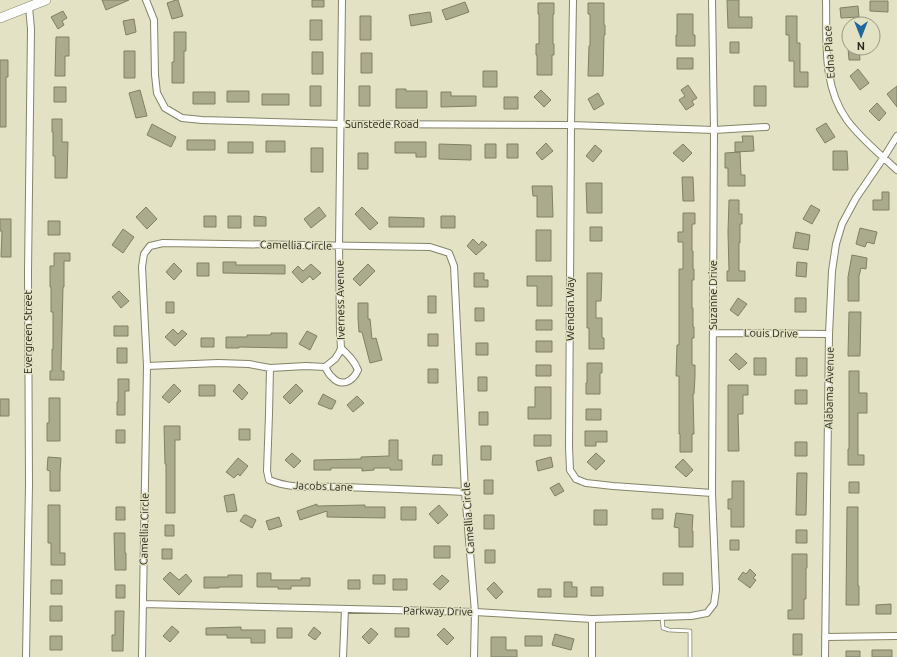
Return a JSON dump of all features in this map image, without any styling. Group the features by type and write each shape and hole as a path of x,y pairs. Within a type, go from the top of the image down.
{"street":[{"path":"0,18 46,0"},
{"name":"Sunstede Road","path":"146,0 154,20 155,75 157,92 165,108 182,118 202,120 340,124 571,125 714,130 766,127"},
{"name":"Iverness Avenue","path":"325,367 335,359 340,353 341,348 339,245 342,0"},
{"name":"Wendan Way","path":"573,0 571,125 570,470 576,479 586,483 712,493"},
{"name":"Suzanne Drive","path":"712,0 714,130 712,493 716,590"},
{"name":"Edna Place","path":"826,0 827,57 830,82 836,101 847,120 862,137 897,170"},
{"name":"Evergreen Street","path":"26,657 29,485 29,7"},
{"name":"Alabama Avenue","path":"825,657 829,334 832,271 836,244 842,224 856,198 897,136"},
{"name":"Camellia Circle","path":"142,657 147,366 142,267 144,254 150,246 163,243 430,247 449,253 454,266 465,492 475,612 474,657"},
{"name":"Louis Drive","path":"713,333 829,334"},
{"path":"147,366 218,363 249,364 270,368 306,366 325,367 333,378 339,382 345,382 351,380 358,370 356,363 341,348"},
{"name":"Jacobs Lane","path":"270,368 267,471 269,480 295,487 465,492"},
{"name":"Parkway Drive","path":"142,604 475,612 592,619 690,616 707,612 714,604 716,590"},
{"path":"343,657 345,609"},
{"path":"592,619 592,657"},
{"path":"825,637 897,636"}],"lane":[{"path":"662,617 663,628 669,630 690,631 690,657"}],"building":[{"path":"102,0 129,0 106,10"},
{"path":"178,0 183,16 172,19 167,3"},
{"path":"312,0 324,0 324,7 312,7"},
{"path":"727,0 739,0 739,17 752,17 752,28 728,28"},
{"path":"870,1 888,1 888,12 870,11"},
{"path":"465,2 469,12 446,20 442,10"},
{"path":"538,3 554,3 554,55 552,55 552,75 537,75 536,44 539,44"},
{"path":"588,3 604,3 605,35 603,76 588,76 590,14 588,14"},
{"path":"858,6 859,16 841,16 841,18 840,8"},
{"path":"63,11 67,18 62,21 64,25 58,29 51,17"},
{"path":"430,12 432,22 411,26 409,15"},
{"path":"677,14 693,14 693,35 695,35 695,46 676,46"},
{"path":"360,16 371,16 371,40 360,40"},
{"path":"786,16 797,16 797,43 800,43 800,72 808,72 808,87 794,87 794,61 789,61 789,35 786,35"},
{"path":"134,19 136,32 126,35 123,21"},
{"path":"310,20 322,20 322,40 310,40"},
{"path":"174,32 186,32 186,51 184,51 184,83 172,83"},
{"path":"56,37 69,37 69,56 65,56 65,76 55,76"},
{"path":"730,42 739,42 739,53 730,53"},
{"path":"124,51 135,51 135,78 124,78"},
{"path":"312,52 323,52 323,74 312,74"},
{"path":"361,53 372,53 372,73 361,73"},
{"path":"849,56 860,56 860,60 849,60"},
{"path":"677,58 693,58 693,69 677,69"},
{"path":"0,60 8,60 8,77 6,77 6,127 0,127"},
{"path":"858,69 869,83 860,90 850,76"},
{"path":"483,71 497,71 497,87 483,87"},
{"path":"688,85 697,98 692,101 694,105 686,110 679,100 685,96 681,90"},
{"path":"310,86 321,86 321,106 310,106"},
{"path":"359,86 370,86 370,106 359,106"},
{"path":"754,86 766,86 766,106 754,106"},
{"path":"897,86 897,107 887,94"},
{"path":"54,87 66,87 66,102 54,102"},
{"path":"396,89 406,89 406,91 427,91 427,108 396,108"},
{"path":"140,90 147,116 136,118 129,93"},
{"path":"541,90 551,100 544,107 534,97"},
{"path":"227,91 249,91 249,102 227,102"},
{"path":"193,92 215,92 215,104 193,104"},
{"path":"441,92 451,92 451,96 476,96 476,106 441,107"},
{"path":"598,93 604,104 594,110 588,99"},
{"path":"262,94 289,94 289,105 262,105"},
{"path":"504,97 518,97 518,109 504,109"},
{"path":"877,103 886,113 879,121 869,111"},
{"path":"52,119 62,119 62,142 68,142 67,178 55,178"},
{"path":"826,123 835,137 825,143 816,129"},
{"path":"152,124 176,137 171,147 147,135"},
{"path":"742,136 753,136 754,151 735,152 735,142 743,142"},
{"path":"187,140 215,140 215,150 187,150"},
{"path":"266,141 285,141 285,152 266,152"},
{"path":"228,142 253,142 253,153 228,153"},
{"path":"395,142 426,142 426,157 416,157 416,153 395,153"},
{"path":"546,143 553,151 542,160 536,153"},
{"path":"439,144 471,145 471,160 439,159"},
{"path":"485,144 496,144 496,158 485,158"},
{"path":"507,144 518,144 518,158 507,158"},
{"path":"683,144 692,153 683,162 673,153"},
{"path":"595,145 602,151 593,162 586,156"},
{"path":"311,148 323,148 323,172 311,172"},
{"path":"833,151 847,151 848,170 833,170"},
{"path":"740,152 741,175 745,175 745,186 728,186 728,168 725,168 725,153"},
{"path":"358,153 368,153 368,169 358,169"},
{"path":"682,177 693,177 694,201 683,201"},
{"path":"586,183 602,183 602,213 587,213"},
{"path":"532,186 552,186 553,217 537,217 537,196 533,196"},
{"path":"882,192 889,192 889,210 873,210 873,200 882,200"},
{"path":"729,200 739,200 739,214 742,214 739,243 739,271 745,271 745,281 727,281 727,271 729,271"},
{"path":"811,205 820,210 812,224 803,219"},
{"path":"146,207 157,219 147,229 136,217"},
{"path":"319,207 326,216 311,228 304,219"},
{"path":"362,207 378,223 370,230 355,214"},
{"path":"683,213 695,213 695,224 692,224 694,280 692,280 692,308 694,338 692,338 692,365 695,365 695,376 693,394 694,434 692,434 692,452 680,452 679,376 676,376 677,345 679,345 679,269 683,269 683,242 678,242 678,232 683,232"},
{"path":"204,216 216,216 216,227 204,227"},
{"path":"228,216 241,216 241,228 228,228"},
{"path":"254,216 266,217 266,226 254,226"},
{"path":"441,216 455,216 455,228 441,228"},
{"path":"389,217 424,218 424,227 389,227"},
{"path":"0,219 11,219 11,257 1,257 2,231 0,231"},
{"path":"48,221 60,221 60,235 48,235"},
{"path":"590,227 602,227 602,241 590,241"},
{"path":"860,228 877,232 874,244 867,242 865,247 856,244"},
{"path":"123,229 134,237 123,253 112,245"},
{"path":"536,230 551,230 551,261 536,261"},
{"path":"796,232 810,235 808,250 793,248"},
{"path":"473,239 479,245 482,241 487,245 476,255 467,246"},
{"path":"54,253 70,253 70,261 64,261 61,371 64,371 64,380 50,380 53,349 53,312 51,312 50,266 54,266"},
{"path":"852,255 867,258 866,269 861,268 859,276 859,301 848,301 848,277"},
{"path":"223,262 236,262 236,265 285,265 285,274 223,273"},
{"path":"797,262 807,263 806,277 796,276"},
{"path":"174,263 182,271 174,280 166,272"},
{"path":"197,263 209,263 209,276 197,276"},
{"path":"311,264 321,273 313,280 310,276 302,283 292,272 298,266 303,271"},
{"path":"368,264 375,271 360,286 353,279"},
{"path":"474,273 484,273 484,280 488,280 488,287 474,287"},
{"path":"587,273 602,273 601,301 596,301 596,318 602,318 602,338 604,338 604,349 589,349 589,328 587,328"},
{"path":"527,276 552,276 552,306 537,306 537,286 527,286"},
{"path":"119,291 129,301 121,308 112,297"},
{"path":"428,296 436,296 436,313 428,313"},
{"path":"738,298 747,304 738,316 730,310"},
{"path":"795,298 806,298 806,312 795,312"},
{"path":"166,302 174,302 174,313 166,313"},
{"path":"358,303 368,303 368,319 370,319 372,339 376,338 382,360 370,363 362,332 359,332"},
{"path":"475,308 484,308 484,321 475,321"},
{"path":"849,312 861,312 860,356 848,356"},
{"path":"536,320 552,320 552,330 536,330"},
{"path":"114,326 128,326 128,336 114,336"},
{"path":"173,329 178,334 182,330 187,334 175,346 165,337"},
{"path":"307,331 317,336 310,350 299,344"},
{"path":"271,333 287,333 287,348 226,348 226,337 271,335"},
{"path":"428,334 438,334 438,346 428,346"},
{"path":"201,338 214,338 214,347 201,347"},
{"path":"536,341 552,341 552,352 536,352"},
{"path":"476,343 488,343 488,355 476,355"},
{"path":"117,348 127,348 127,363 117,363"},
{"path":"736,353 747,363 739,370 729,360"},
{"path":"754,358 766,358 766,375 754,375"},
{"path":"796,358 807,358 807,376 796,376"},
{"path":"587,363 602,363 602,373 600,373 600,394 586,394"},
{"path":"536,365 551,365 551,376 536,376"},
{"path":"428,369 438,369 438,383 428,383"},
{"path":"849,371 859,371 859,393 867,393 867,413 858,413 858,455 864,455 864,465 848,465"},
{"path":"478,377 487,377 487,391 478,391"},
{"path":"118,379 129,379 129,391 125,391 125,415 117,415"},
{"path":"174,384 181,391 169,403 162,397"},
{"path":"239,384 248,393 242,400 233,391"},
{"path":"296,384 303,391 290,404 283,397"},
{"path":"199,385 215,385 215,396 199,396"},
{"path":"728,385 748,385 748,395 743,395 743,414 738,414 739,451 728,451"},
{"path":"535,387 551,387 551,419 528,419 528,407 535,407"},
{"path":"795,390 807,390 807,404 795,404"},
{"path":"323,394 336,401 332,409 318,404"},
{"path":"357,396 364,403 353,412 347,405"},
{"path":"49,398 60,398 60,441 47,441"},
{"path":"0,399 9,399 9,416 0,416"},
{"path":"586,409 601,409 601,420 586,420"},
{"path":"479,412 488,412 488,425 479,425"},
{"path":"164,426 180,426 180,440 175,440 175,513 166,513"},
{"path":"239,429 250,429 250,440 239,440"},
{"path":"116,430 125,430 125,443 116,443"},
{"path":"585,431 607,431 607,442 596,442 596,446 585,446"},
{"path":"534,435 551,435 551,446 534,446"},
{"path":"389,440 398,440 398,460 402,460 402,470 374,468 374,470 362,471 362,468 331,468 331,470 314,470 314,460 361,459 361,457 389,456"},
{"path":"795,442 807,442 807,456 795,456"},
{"path":"481,446 491,446 491,460 481,460"},
{"path":"292,453 301,461 294,468 285,460"},
{"path":"596,453 605,461 596,470 587,462"},
{"path":"433,455 442,455 442,465 432,465"},
{"path":"48,457 61,458 60,491 50,491 50,471 47,470"},
{"path":"551,457 553,467 538,471 536,461"},
{"path":"238,458 248,466 240,476 238,474 234,478 226,472"},
{"path":"683,459 693,470 686,477 675,467"},
{"path":"797,473 807,473 806,515 796,515"},
{"path":"484,480 493,480 493,494 484,494"},
{"path":"732,481 744,481 744,527 731,527 731,509 728,509 728,499 732,499"},
{"path":"849,482 859,482 859,493 849,493"},
{"path":"559,483 564,491 555,496 550,488"},
{"path":"234,494 237,511 227,512 224,496"},
{"path":"317,504 317,506 365,505 365,507 385,507 385,518 327,517 327,511 300,520 297,511"},
{"path":"48,505 60,505 60,553 65,553 65,565 51,565 51,543 48,543"},
{"path":"439,505 448,515 438,524 429,514"},
{"path":"116,507 125,507 125,520 116,520"},
{"path":"401,507 416,507 416,520 401,520"},
{"path":"847,507 858,507 859,605 846,605"},
{"path":"652,509 663,509 663,519 652,519"},
{"path":"594,510 607,510 607,525 594,525"},
{"path":"676,513 693,515 693,547 679,547 679,528 674,527"},
{"path":"244,515 256,520 252,528 240,521"},
{"path":"484,515 494,515 494,529 484,529"},
{"path":"279,517 282,526 269,530 266,521"},
{"path":"165,525 174,525 174,536 165,536"},
{"path":"796,530 807,530 807,543 796,543"},
{"path":"114,533 125,533 126,570 115,570"},
{"path":"730,540 739,540 739,550 730,550"},
{"path":"434,546 450,546 450,558 434,558"},
{"path":"162,549 172,549 172,559 162,559"},
{"path":"485,550 495,550 495,563 485,563"},
{"path":"792,554 807,554 804,619 788,619 788,610 792,610"},
{"path":"750,569 756,575 753,578 756,580 750,588 738,579 743,572 746,574"},
{"path":"170,572 179,580 186,574 192,581 179,595 163,579"},
{"path":"257,573 271,573 271,580 301,580 301,578 310,578 310,586 291,586 291,589 278,589 278,587 257,587"},
{"path":"663,573 683,573 683,585 663,585"},
{"path":"228,575 242,575 242,587 204,588 204,577 228,577"},
{"path":"373,575 385,575 385,584 373,584"},
{"path":"442,575 449,581 440,590 433,584"},
{"path":"393,579 407,579 407,590 393,590"},
{"path":"51,580 62,580 62,594 51,594"},
{"path":"348,580 360,580 360,589 348,589"},
{"path":"494,582 503,592 496,599 487,589"},
{"path":"564,582 572,582 572,587 577,587 577,597 564,597"},
{"path":"116,585 125,585 125,598 116,598"},
{"path":"591,587 603,587 603,596 591,596"},
{"path":"538,589 551,589 551,597 538,597"},
{"path":"891,604 891,614 876,614 876,605"},
{"path":"50,606 62,606 62,621 50,621"},
{"path":"115,611 124,611 123,651 112,651 112,635 115,635"},
{"path":"172,626 179,632 170,642 163,636"},
{"path":"241,627 241,630 265,630 265,643 251,643 251,638 227,638 227,635 206,635 206,628"},
{"path":"314,627 321,633 315,640 308,635"},
{"path":"277,628 292,628 292,638 277,638"},
{"path":"371,628 378,634 369,644 362,637"},
{"path":"395,628 409,628 409,637 395,637"},
{"path":"444,628 454,638 447,645 437,635"},
{"path":"555,634 574,639 571,650 552,645"},
{"path":"793,634 802,634 802,655 793,655"},
{"path":"50,636 62,636 62,650 50,650"},
{"path":"525,636 542,636 542,646 525,646"},
{"path":"491,637 506,637 506,650 517,650 517,657 491,657"},
{"path":"872,650 892,650 892,657 872,657"},
{"path":"846,651 860,651 860,657 846,657"}]}
